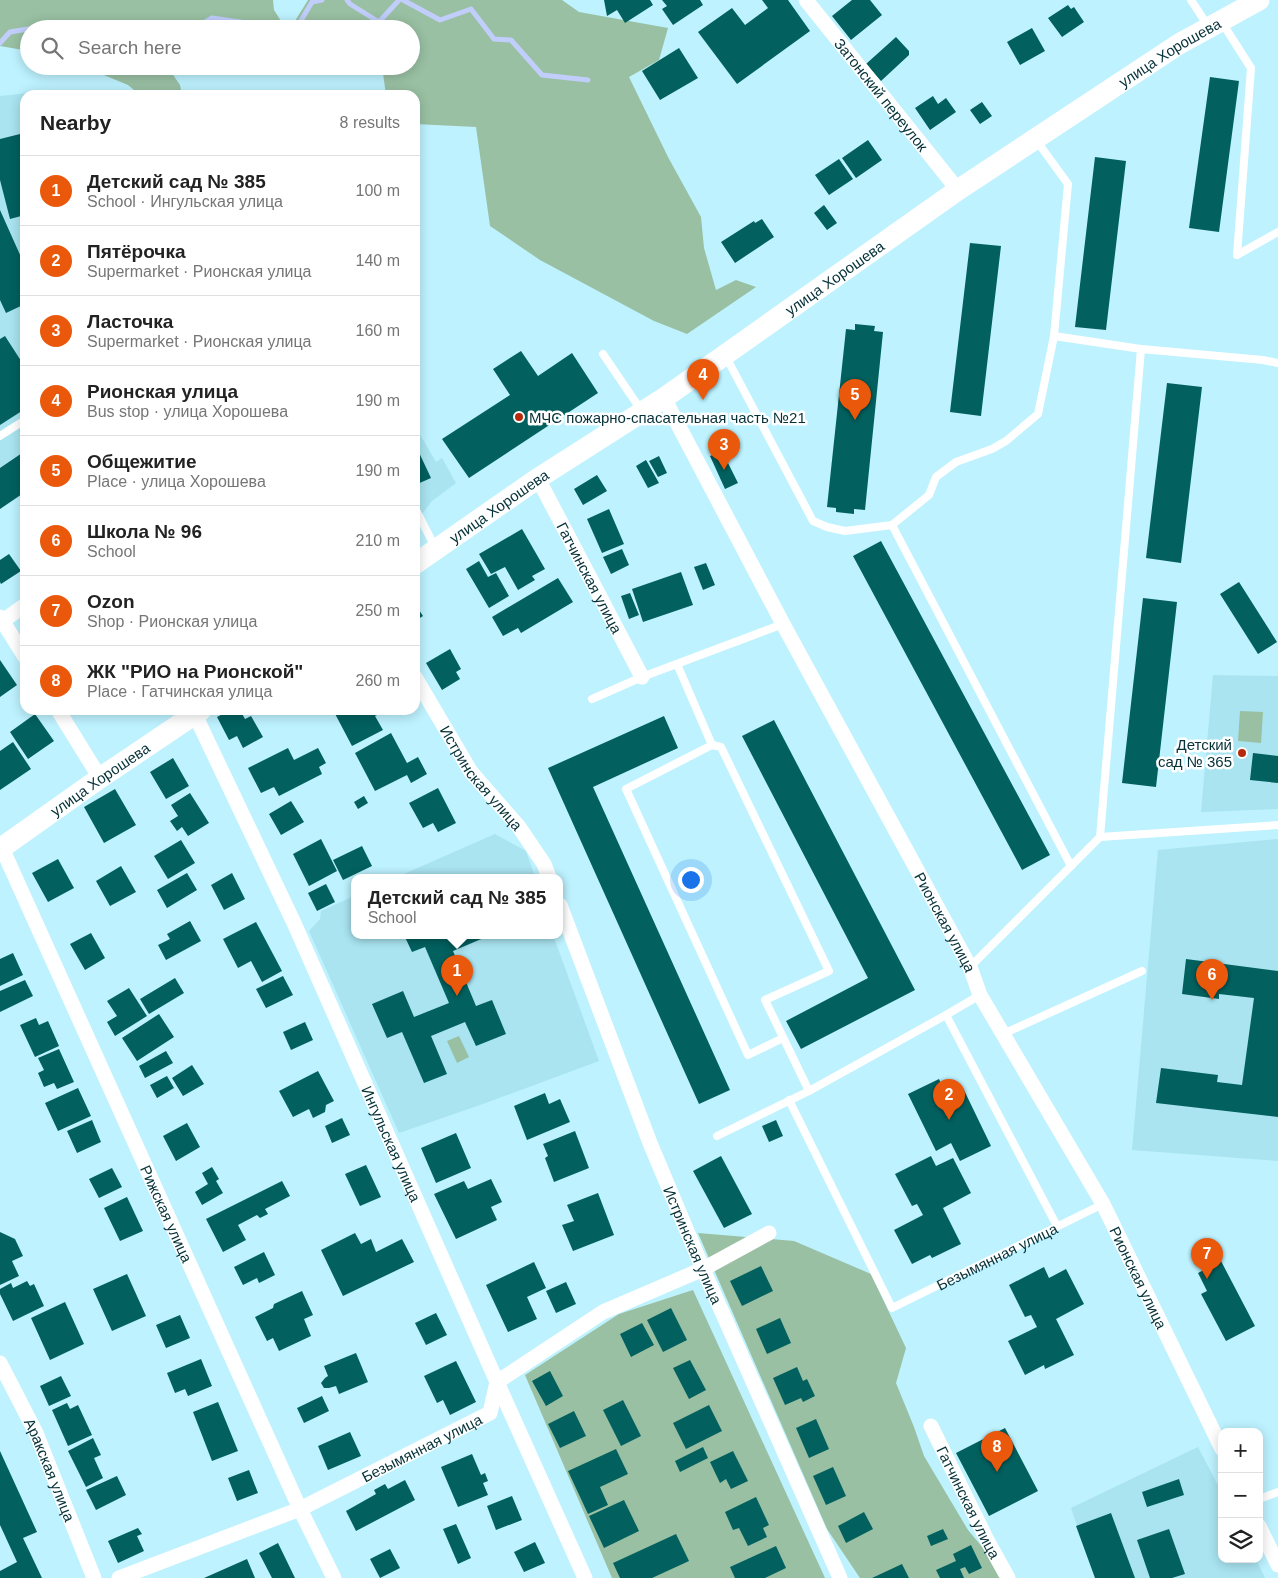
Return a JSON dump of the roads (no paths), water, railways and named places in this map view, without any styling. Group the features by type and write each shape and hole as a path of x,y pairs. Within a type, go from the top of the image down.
{"main road":[{"name":"улица Хорошева","path":"420,560 537,479 664,398 958,190 1178,44 1259,0"},
{"name":"улица Хорошева","path":"1,848 194,715"}],"street":[{"name":"Затонский переулок","path":"806,0 958,190"},
{"name":"Рионская улица","path":"664,398 970,967 980,995 1103,1204 1218,1441"},
{"name":"Гатчинская улица","path":"537,479 642,677"},
{"path":"20,608 1,621 20,650"},
{"name":"Истринская улица","path":"420,685 471,772 519,826 544,864 548,874"},
{"path":"61,715 100,778"},
{"name":"Ингульская улица","path":"199,715 198,721 294,923 586,1578"},
{"name":"Рижская улица","path":"1,848 300,1509 334,1578"},
{"name":"Истринская улица","path":"563,914 650,1143 703,1269 840,1578"},
{"path":"497,1382 603,1312 703,1269 769,1233"},
{"name":"Аракская улица","path":"0,1363 36,1433 94,1578"},
{"name":"Безымянная улица","path":"119,1578 300,1509 490,1413 497,1382"},
{"name":"Гатчинская улица","path":"932,1426 987,1540 1008,1578"},
{"path":"1263,1534 1278,1565"}],"lane":[{"path":"1191,0 1215,24 1251,68 1237,255 1278,232"},
{"path":"725,355 813,521 844,532 892,525 929,495 936,477 956,462 992,449 1006,441 1038,414 1054,336 1068,184 1035,139"},
{"path":"1054,336 1141,349 1278,363"},
{"path":"970,967 1100,837 1141,349"},
{"path":"603,354 642,412"},
{"path":"0,436 20,423"},
{"path":"420,518 436,549"},
{"path":"892,525 1071,866"},
{"path":"592,699 642,677 784,624"},
{"path":"677,664 712,745"},
{"path":"784,1038 748,1055 626,789 712,745 721,747 829,972 765,1000 784,1038 809,1091"},
{"path":"1100,837 1278,825"},
{"path":"1003,1034 1142,972"},
{"path":"716,1136 809,1091 980,995"},
{"path":"946,1015 1057,1226"},
{"name":"Безымянная улица","path":"789,1100 892,1308 1103,1204"},
{"path":"1263,1498 1278,1492"}],"waterway":[{"path":"301,20 312,2 322,0"},
{"path":"347,0 350,4 376,20"},
{"path":"381,20 399,0"},
{"path":"403,0 440,20 471,9 494,39 511,40 542,75 588,80"},
{"path":"209,20 212,18 226,20"},
{"path":"0,43 10,32 20,30"}],"place":[{"name":"Рионская улица","path":"703,400"},
{"name":"МЧС пожарно-спасательная часть №21","path":"519,417"},
{"name":"Общежитие","path":"855,420"},
{"name":"Ласточка","path":"724,470"},
{"name":"Детский сад № 365","path":"1242,753"},
{"name":"Детский сад № 385","path":"457,996"},
{"name":"Школа № 96","path":"1212,1000"},
{"name":"Пятёрочка","path":"949,1120"},
{"name":"Ozon","path":"1207,1279"},
{"name":"ЖК \"РИО на Рионской\"","path":"997,1472"}]}
